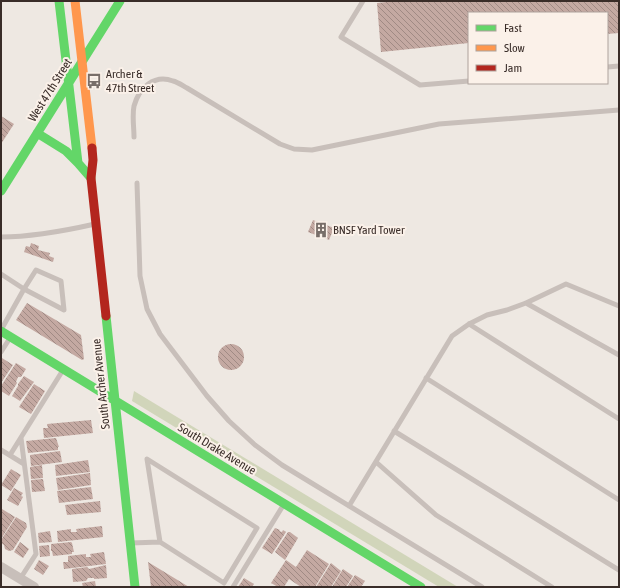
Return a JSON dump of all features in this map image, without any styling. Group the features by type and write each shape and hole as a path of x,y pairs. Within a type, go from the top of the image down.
{"main road":[{"path":"59,1 78,163"},
{"name":"South Archer Avenue","path":"75,1 93,160 91,178 135,587"},
{"name":"West 47th Street","path":"1,191 120,1"},
{"path":"37,133 66,151 91,178"},
{"name":"South Drake Avenue","path":"1,331 421,587"}],"street":[{"path":"1,567 34,587"}],"lane":[{"path":"363,1 341,37 420,85 468,81"},
{"path":"608,67 619,66"},
{"path":"134,137 134,106 139,94 145,86 154,80 165,79 174,81 187,88 280,144 294,149 312,150 439,124 619,110"},
{"path":"137,183 140,276 147,309 160,334 207,396 229,421 255,445 282,465 482,587"},
{"path":"1,237 17,237 48,233 96,224"},
{"path":"1,274 24,289 64,310 61,281 36,270 24,289 1,331"},
{"path":"349,506 452,336 469,324 487,315 526,303 566,284 619,306"},
{"path":"526,303 619,356"},
{"path":"469,324 619,418"},
{"path":"1,352 10,337"},
{"path":"10,455 63,370"},
{"path":"426,378 619,500"},
{"path":"394,431 619,570"},
{"path":"20,579 36,554 21,438"},
{"path":"1,450 24,464"},
{"path":"130,544 160,542 224,583 257,528 146,459 160,542"},
{"path":"376,462 436,515 552,587"},
{"path":"233,587 284,504"}],"green space":[{"path":"134,391 458,587 439,587 132,401"}],"building":[{"path":"395,1 619,1 619,33 608,34 608,12 468,12 468,43 381,52 377,3"},
{"path":"1,116 14,124 1,144"},
{"name":"BNSF Yard Tower","path":"313,220 334,228 329,240 308,232"},
{"path":"31,243 39,246 38,250 50,253 49,256 54,258 53,262 24,252 26,246 30,247"},
{"path":"27,303 81,335 84,359 82,360 16,320"},
{"path":"231,344 240,348 244,357 240,366 231,370 222,366 218,357 222,348"},
{"path":"2,358 13,365 1,383 1,360"},
{"path":"16,363 26,369 21,377 18,377 17,383 9,396 1,391 1,386"},
{"path":"24,376 34,382 20,401 12,396"},
{"path":"34,384 45,391 31,414 19,407"},
{"path":"91,420 93,433 44,438 43,428 48,428 47,424"},
{"path":"56,438 59,447 58,450 28,453 26,441"},
{"path":"60,451 62,462 31,466 30,455"},
{"path":"88,460 90,472 56,476 55,465"},
{"path":"42,465 43,478 31,479 30,467"},
{"path":"11,469 21,475 11,491 1,485"},
{"path":"90,473 91,485 58,490 56,478"},
{"path":"43,479 45,491 32,492 31,480"},
{"path":"91,487 93,499 59,503 57,491"},
{"path":"14,488 23,493 21,496 23,497 18,506 7,500"},
{"path":"100,501 101,512 67,515 65,505"},
{"path":"2,509 15,517 1,539 1,510"},
{"path":"16,517 26,523 27,527 13,550 9,551 5,549 4,545 1,543 1,540"},
{"path":"102,526 103,537 58,542 57,531 71,529 71,532 77,532 76,529"},
{"path":"275,528 280,530 279,531 282,532 283,530 286,532 272,554 262,548"},
{"path":"50,531 52,542 39,543 38,533"},
{"path":"288,532 298,538 285,560 275,552"},
{"path":"20,542 29,549 23,558 14,552"},
{"path":"71,542 74,552 72,552 72,554 53,556 51,544"},
{"path":"49,545 50,556 40,557 39,546"},
{"path":"307,550 329,564 315,587 301,587 289,579 284,587 278,587 271,583 286,560 296,567"},
{"path":"104,552 106,564 64,569 63,562 68,562 68,556 86,554 86,557 91,557 90,554"},
{"path":"39,560 49,566 43,575 34,569"},
{"path":"148,562 189,587 151,587"},
{"path":"331,563 341,571 331,587 316,587"},
{"path":"106,565 107,578 88,578 86,581 73,582 72,569 87,567 89,569"},
{"path":"343,569 353,576 346,587 332,587"},
{"path":"355,575 365,581 361,587 347,587"},
{"path":"244,578 254,584 252,587 238,587"},
{"path":"95,581 96,587 83,587 82,583"}],"traffic: fast":[{"path":"59,1 78,163 91,178"},
{"path":"1,191 120,1"},
{"path":"37,133 66,151 78,163"},
{"path":"106,316 135,587"},
{"path":"1,331 421,587"}],"traffic: slow":[{"path":"75,1 92,148"}],"traffic: jam":[{"path":"92,148 93,160 91,178 106,316"}],"place":[{"name":"Archer & 47th Street","path":"94,81"},
{"name":"BNSF Yard Tower","path":"321,230"}]}
